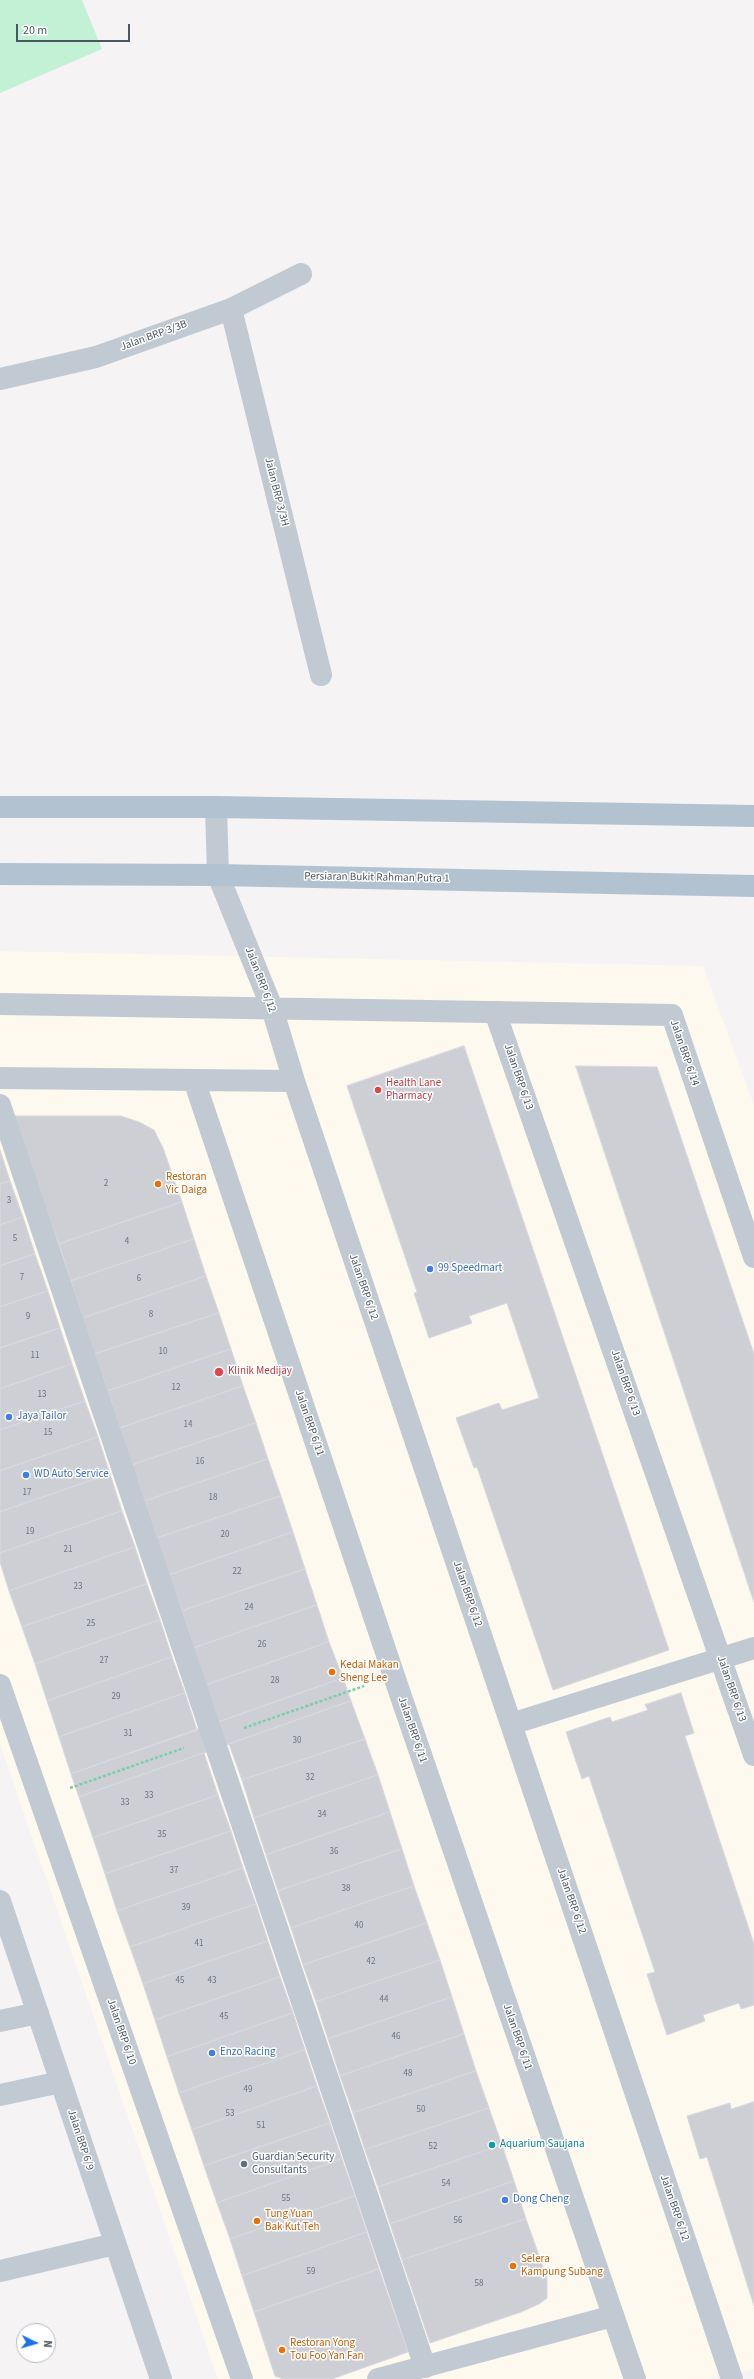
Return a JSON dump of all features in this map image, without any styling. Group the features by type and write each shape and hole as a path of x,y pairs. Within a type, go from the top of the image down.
{"main road":[{"path":"0,806 216,807 754,816"},
{"name":"Persiaran Bukit Rahman Putra 1","path":"0,874 218,874 754,886"}],"street":[{"name":"Jalan BRP 3/3B","path":"0,379 96,357 231,309 301,274"},
{"name":"Jalan BRP 3/3H","path":"231,309 321,675"},
{"name":"Jalan BRP 6/12","path":"216,807 218,874 272,1008 294,1081 732,2379"},
{"path":"0,1004 495,1012"},
{"name":"Jalan BRP 6/14","path":"495,1012 672,1015 754,1257"},
{"name":"Jalan BRP 6/13","path":"495,1012 754,1755"},
{"path":"0,1078 294,1081"},
{"name":"Jalan BRP 6/11","path":"194,1080 391,1668 635,2379"},
{"path":"0,1105 425,2366"},
{"path":"511,1724 754,1648"},
{"name":"Jalan BRP 6/10","path":"0,1685 242,2379"},
{"name":"Jalan BRP 6/9","path":"0,1901 160,2379"},
{"path":"0,2021 38,2013"},
{"path":"0,2095 61,2082"},
{"path":"0,2271 115,2244"},
{"path":"378,2379 613,2316"}],"shaded area":[{"path":"0,951 703,966 754,1105 754,2369 706,2379 218,2379 0,1744"}],"green space":[{"path":"0,0 82,0 102,49 0,93"}],"building":[{"path":"464,1046 669,1650 553,1690 477,1467 474,1468 456,1418 499,1403 502,1410 539,1398 507,1303 469,1316 472,1323 429,1338 414,1293 417,1292 347,1086"},
{"path":"576,1066 657,1067 754,1354 754,1602"},
{"path":"11,1116 121,1116 139,1122 154,1130 163,1148 182,1202 59,1244"},
{"path":"0,1150 10,1181 0,1184"},
{"path":"10,1181 23,1217 0,1225 0,1184"},
{"path":"182,1202 194,1239 71,1281 59,1244"},
{"path":"23,1217 35,1254 0,1266 0,1225"},
{"path":"194,1239 206,1276 83,1318 71,1281"},
{"path":"35,1254 48,1291 0,1307 0,1266"},
{"path":"206,1276 219,1313 95,1354 83,1318"},
{"path":"48,1291 60,1328 0,1348 0,1307"},
{"path":"219,1313 231,1349 108,1391 95,1354"},
{"path":"60,1328 72,1364 0,1389 0,1348"},
{"path":"231,1349 243,1386 120,1428 108,1391"},
{"path":"72,1364 85,1401 0,1430 0,1389"},
{"path":"243,1386 256,1423 132,1465 120,1428"},
{"path":"85,1401 98,1437 0,1471 0,1430"},
{"path":"256,1423 268,1459 145,1501 132,1465"},
{"path":"98,1437 110,1474 0,1512 0,1471"},
{"path":"268,1459 281,1496 157,1538 145,1501"},
{"path":"110,1474 122,1511 0,1553 0,1512"},
{"path":"281,1496 293,1532 169,1575 157,1538"},
{"path":"122,1511 135,1547 9,1591 0,1562 0,1553"},
{"path":"293,1532 305,1569 182,1611 169,1575"},
{"path":"135,1547 147,1584 22,1627 9,1591"},
{"path":"305,1569 317,1605 194,1648 182,1611"},
{"path":"147,1584 160,1620 35,1664 22,1627"},
{"path":"317,1605 329,1642 206,1685 194,1648"},
{"path":"160,1620 172,1657 47,1701 35,1664"},
{"path":"329,1642 343,1678 219,1722 206,1685"},
{"path":"172,1657 185,1693 59,1737 47,1701"},
{"path":"343,1678 351,1701 79,1797 71,1774"},
{"path":"185,1693 197,1730 71,1774 59,1737"},
{"path":"681,1693 694,1733 685,1736 754,1944 754,2005 741,2009 739,2003 703,2015 705,2021 667,2035 647,1974 655,1972 589,1776 582,1779 566,1732 610,1717 612,1722 648,1710 645,1705"},
{"path":"351,1701 365,1739 242,1780 229,1744"},
{"path":"365,1739 378,1775 254,1818 242,1780"},
{"path":"204,1753 218,1795 93,1838 79,1797"},
{"path":"378,1775 390,1812 266,1855 254,1818"},
{"path":"218,1795 231,1831 105,1874 93,1838"},
{"path":"390,1812 402,1849 278,1891 266,1855"},
{"path":"231,1831 243,1868 117,1911 105,1874"},
{"path":"402,1849 414,1886 291,1928 278,1891"},
{"path":"243,1868 256,1904 130,1947 117,1911"},
{"path":"414,1886 427,1923 303,1965 291,1928"},
{"path":"256,1904 268,1941 143,1984 130,1947"},
{"path":"427,1923 440,1960 316,2002 303,1965"},
{"path":"268,1941 280,1977 155,2020 143,1984"},
{"path":"440,1960 452,1997 328,2039 316,2002"},
{"path":"280,1977 293,2013 167,2057 155,2020"},
{"path":"452,1997 464,2034 340,2076 328,2039"},
{"path":"293,2013 305,2050 179,2093 167,2057"},
{"path":"464,2034 476,2071 353,2113 340,2076"},
{"path":"305,2050 317,2086 192,2130 179,2093"},
{"path":"476,2071 489,2108 365,2150 353,2113"},
{"path":"317,2086 330,2123 204,2166 192,2130"},
{"path":"754,2102 754,2306 707,2157 700,2159 687,2116 730,2103 731,2109"},
{"path":"489,2108 502,2145 378,2187 365,2150"},
{"path":"330,2123 342,2159 217,2203 204,2166"},
{"path":"502,2145 514,2181 390,2224 378,2187"},
{"path":"342,2159 355,2196 230,2239 217,2203"},
{"path":"514,2181 526,2219 402,2260 390,2224"},
{"path":"355,2196 367,2232 242,2276 230,2239"},
{"path":"526,2219 547,2278 547,2298 539,2304 521,2312 430,2343 402,2260"},
{"path":"367,2232 379,2269 254,2312 242,2276"},
{"path":"379,2269 408,2352 332,2379 283,2379 275,2376 254,2312"}],"place":[{"name":"Health Lane Pharmacy","path":"378,1090"},
{"name":"Restoran Yic Daiga","path":"158,1184"},
{"name":"99 Speedmart","path":"430,1269"},
{"name":"Klinik Medijay","path":"219,1372"},
{"name":"Jaya Tailor","path":"9,1417"},
{"name":"WD Auto Service","path":"26,1475"},
{"name":"Kedai Makan Sheng Lee","path":"332,1672"},
{"name":"Enzo Racing","path":"212,2053"},
{"name":"Aquarium Saujana","path":"492,2145"},
{"name":"Guardian Security Consultants","path":"244,2164"},
{"name":"Dong Cheng","path":"505,2200"},
{"name":"Tung Yuan Bak Kut Teh","path":"257,2221"},
{"name":"Selera Kampung Subang","path":"513,2266"},
{"name":"Restoran Yong Tou Foo Yan Fan","path":"282,2350"}]}
